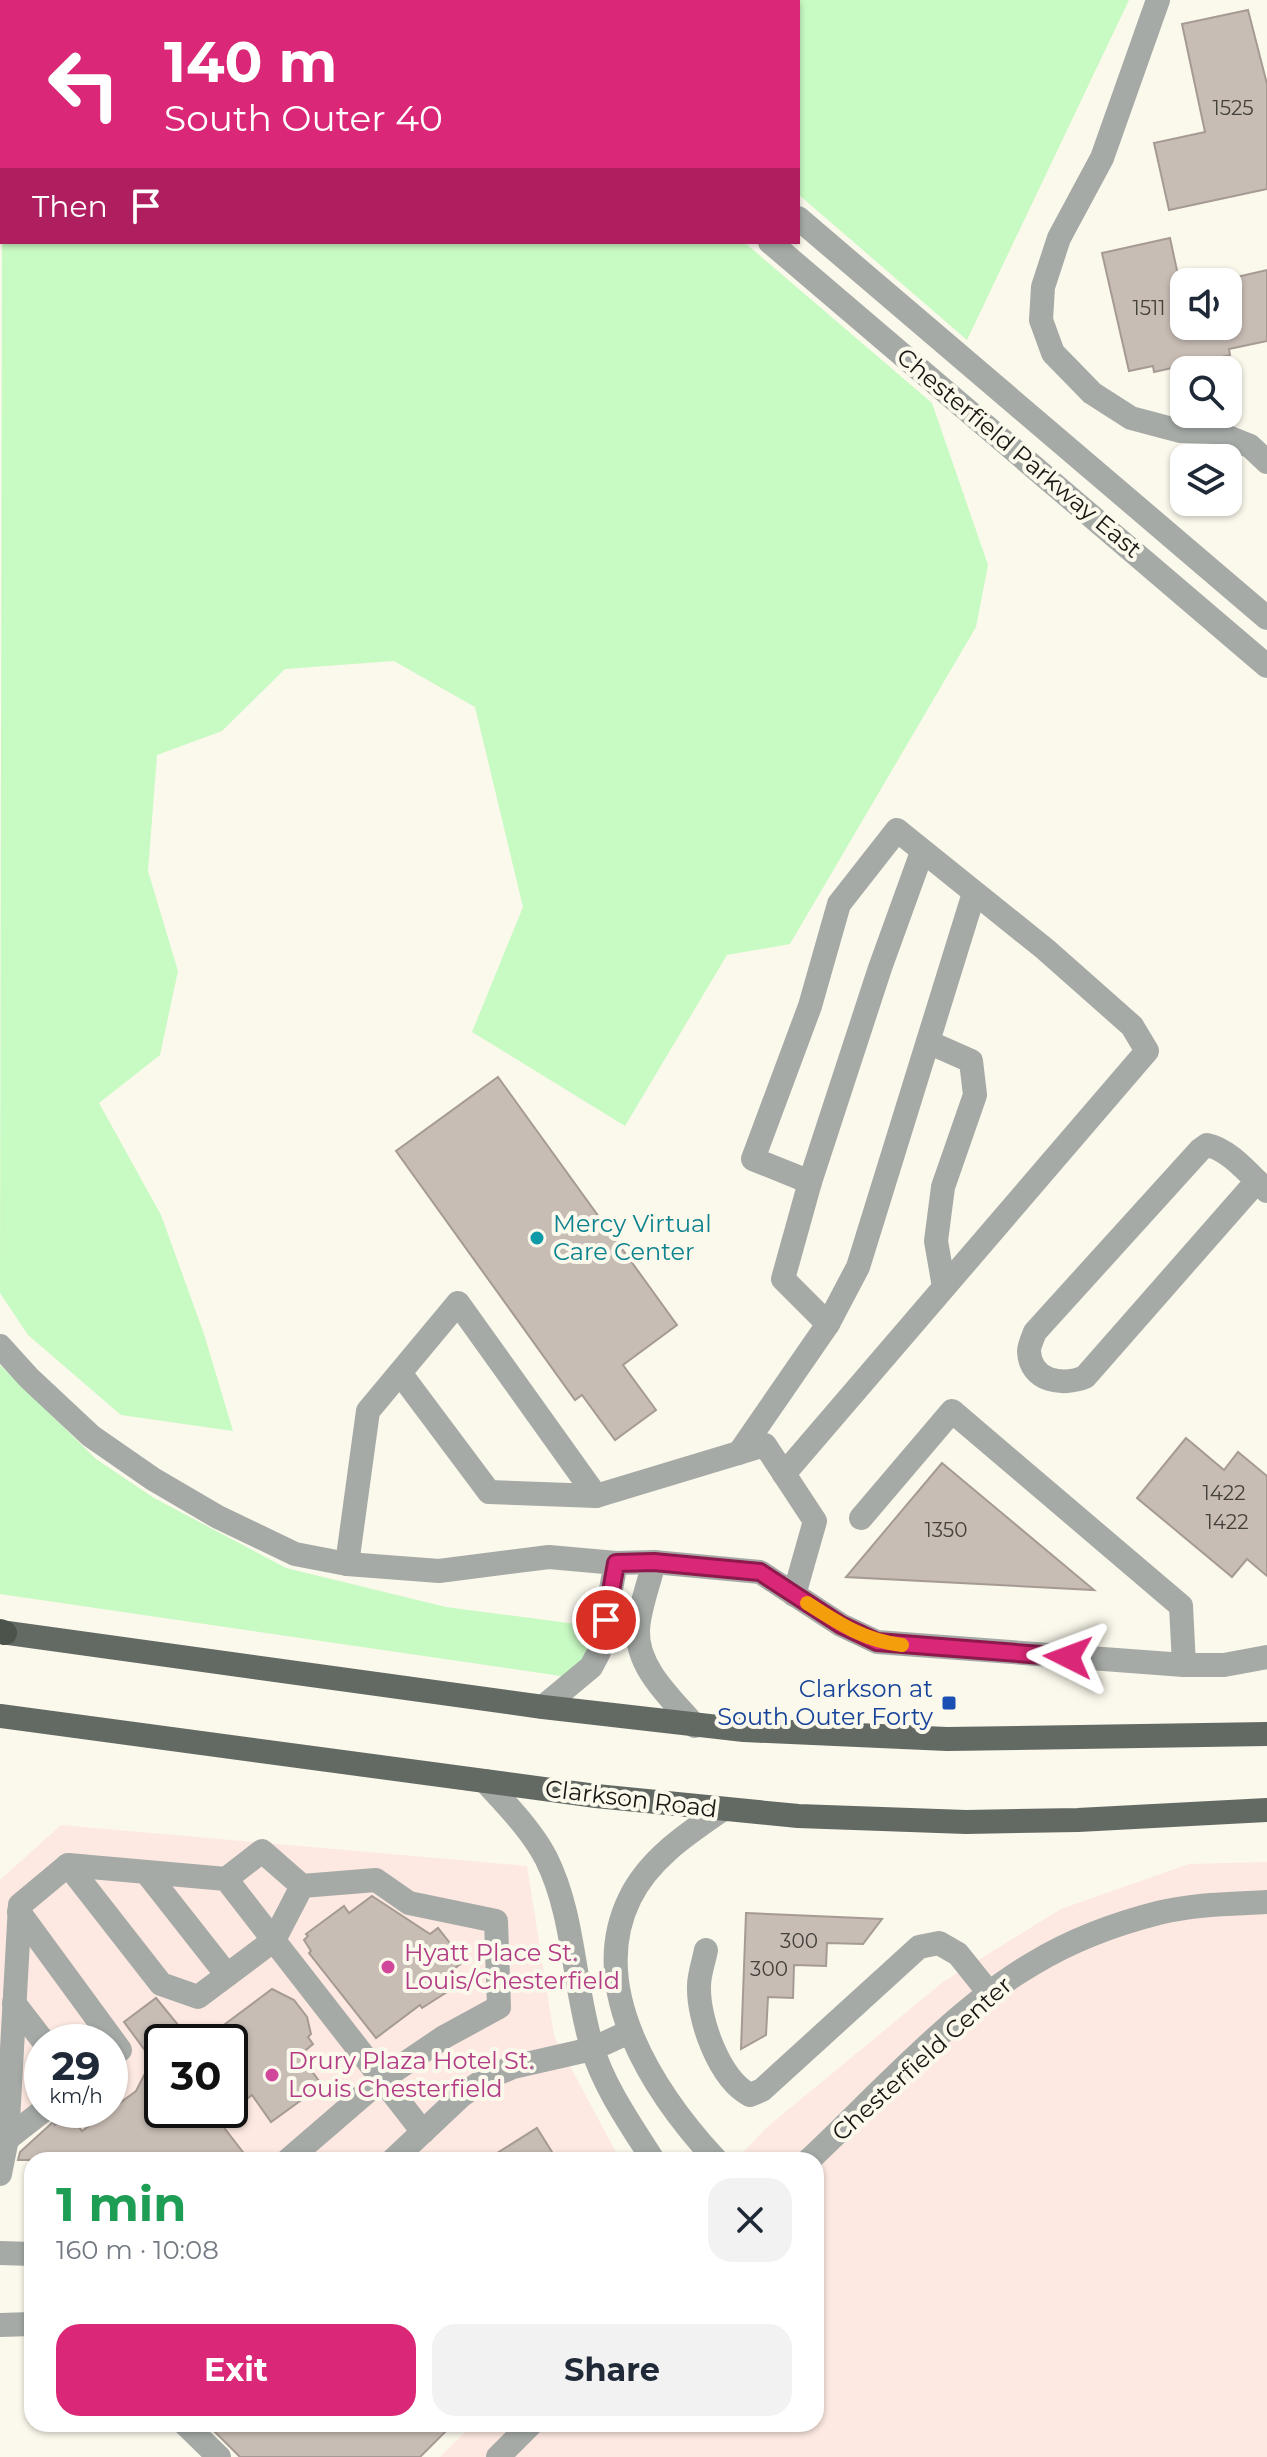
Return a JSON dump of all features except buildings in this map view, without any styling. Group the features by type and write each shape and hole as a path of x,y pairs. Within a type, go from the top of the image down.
{"main road":[{"path":"2,1632 695,1726 829,1736 947,1739 1267,1734"},
{"name":"Clarkson Road","path":"6,1718 722,1810 875,1820 966,1822 1078,1820 1267,1810"},
{"path":"1163,1734 1267,1720"}],"street":[{"path":"1158,0 1102,158 1059,238 1043,287 1041,320 1053,353 1092,393 1131,418 1180,431 1215,432 1250,446 1267,462"},
{"name":"Chesterfield Parkway East","path":"800,220 1267,618"},
{"name":"Chesterfield Parkway East","path":"772,244 1267,666"},
{"path":"784,1474 1147,1051 1132,1026 1036,942 897,830 839,904 810,1006 753,1159 810,1182"},
{"path":"828,1324 783,1279 810,1182 880,968 922,852"},
{"path":"739,1453 828,1324 858,1267 974,893"},
{"path":"928,1042 971,1061 975,1095 943,1187 936,1241 944,1287"},
{"path":"1207,1145 1218,1147 1262,1186 1085,1377 1069,1383 1049,1380 1036,1370 1029,1351 1035,1332 1200,1150 1207,1145"},
{"path":"347,1564 368,1411 458,1303 596,1496"},
{"path":"0,1346 91,1436 153,1479 218,1517 295,1554 347,1564 439,1571 549,1557 616,1563 654,1562 760,1572 841,1625 877,1642 1184,1665 1224,1665 1267,1657"},
{"path":"400,1373 489,1492 596,1496 765,1445 815,1521 794,1595"},
{"path":"861,1518 952,1411 1181,1606 1184,1665"},
{"path":"654,1562 638,1631 642,1656 656,1679 695,1726"},
{"path":"543,1707 591,1667 599,1652 616,1563"},
{"path":"485,1781 528,1829 561,1893 592,2049 622,2110 648,2152"},
{"path":"710,2152 657,2082 629,2032 616,1970 618,1932 630,1897 651,1867 676,1842 722,1810"},
{"path":"0,2174 7,2139 20,1905 68,1865 226,1879 262,1851 302,1886 376,1880 409,1903 496,1921 499,2007 444,2037 382,2079 297,2152"},
{"path":"68,1865 161,1984 198,1997 274,1940 302,1886"},
{"path":"146,1872 227,1975"},
{"path":"226,1879 423,2132"},
{"name":"Chesterfield Center","path":"818,2152 990,1994 1044,1957 1111,1927 1161,1912 1208,1905 1267,1902"},
{"path":"19,1912 101,2024"},
{"path":"706,1950 699,1983 700,2008 724,2071 737,2088 750,2095 762,2090 919,1947 939,1943 958,1954 990,1994"},
{"path":"14,2003 30,2024"},
{"path":"402,2152 461,2096 485,2079 513,2067 592,2049 629,2032"},
{"path":"7,2139 24,2126"},
{"path":"0,2253 24,2254"},
{"path":"0,2325 24,2324"},
{"path":"193,2432 219,2457"},
{"path":"498,2457 523,2432"}],"shaded area":[{"path":"61,1825 527,1866 554,2036 616,2152 84,2152 84,2128 128,2128 128,2024 24,2024 24,2128 42,2128 32,2135 0,2130 0,1880"},
{"path":"1267,1862 1267,2457 440,2457 465,2432 824,2432 824,2152 744,2152 766,2128 943,1982 1061,1909 1189,1864"}],"green space":[{"path":"800,0 1129,0 967,340 800,196"},
{"path":"2,244 746,244 932,403 988,565 976,627 790,944 727,955 625,1126 472,1032 523,907 475,707 394,661 285,669 222,731 157,755 148,871 178,971 160,1055 99,1103 161,1215 204,1334 233,1431 121,1415 28,1335 0,1293"},
{"path":"0,1365 96,1459 154,1498 286,1568 446,1607 591,1626 599,1641 581,1679 0,1594"}],"slow traffic":[{"path":"807,1603 841,1625 877,1642 902,1645"}],"place":[{"name":"Mercy Virtual Care Center","path":"537,1238"},
{"name":"Clarkson at South Outer Forty","path":"949,1703"},
{"name":"Hyatt Place St. Louis/Chesterfield","path":"388,1967"},
{"name":"Drury Plaza Hotel St. Louis Chesterfield","path":"272,2075"}],"route":[{"path":"606,1620 616,1563 654,1562 760,1572 841,1625 877,1642 1068,1657"}]}
